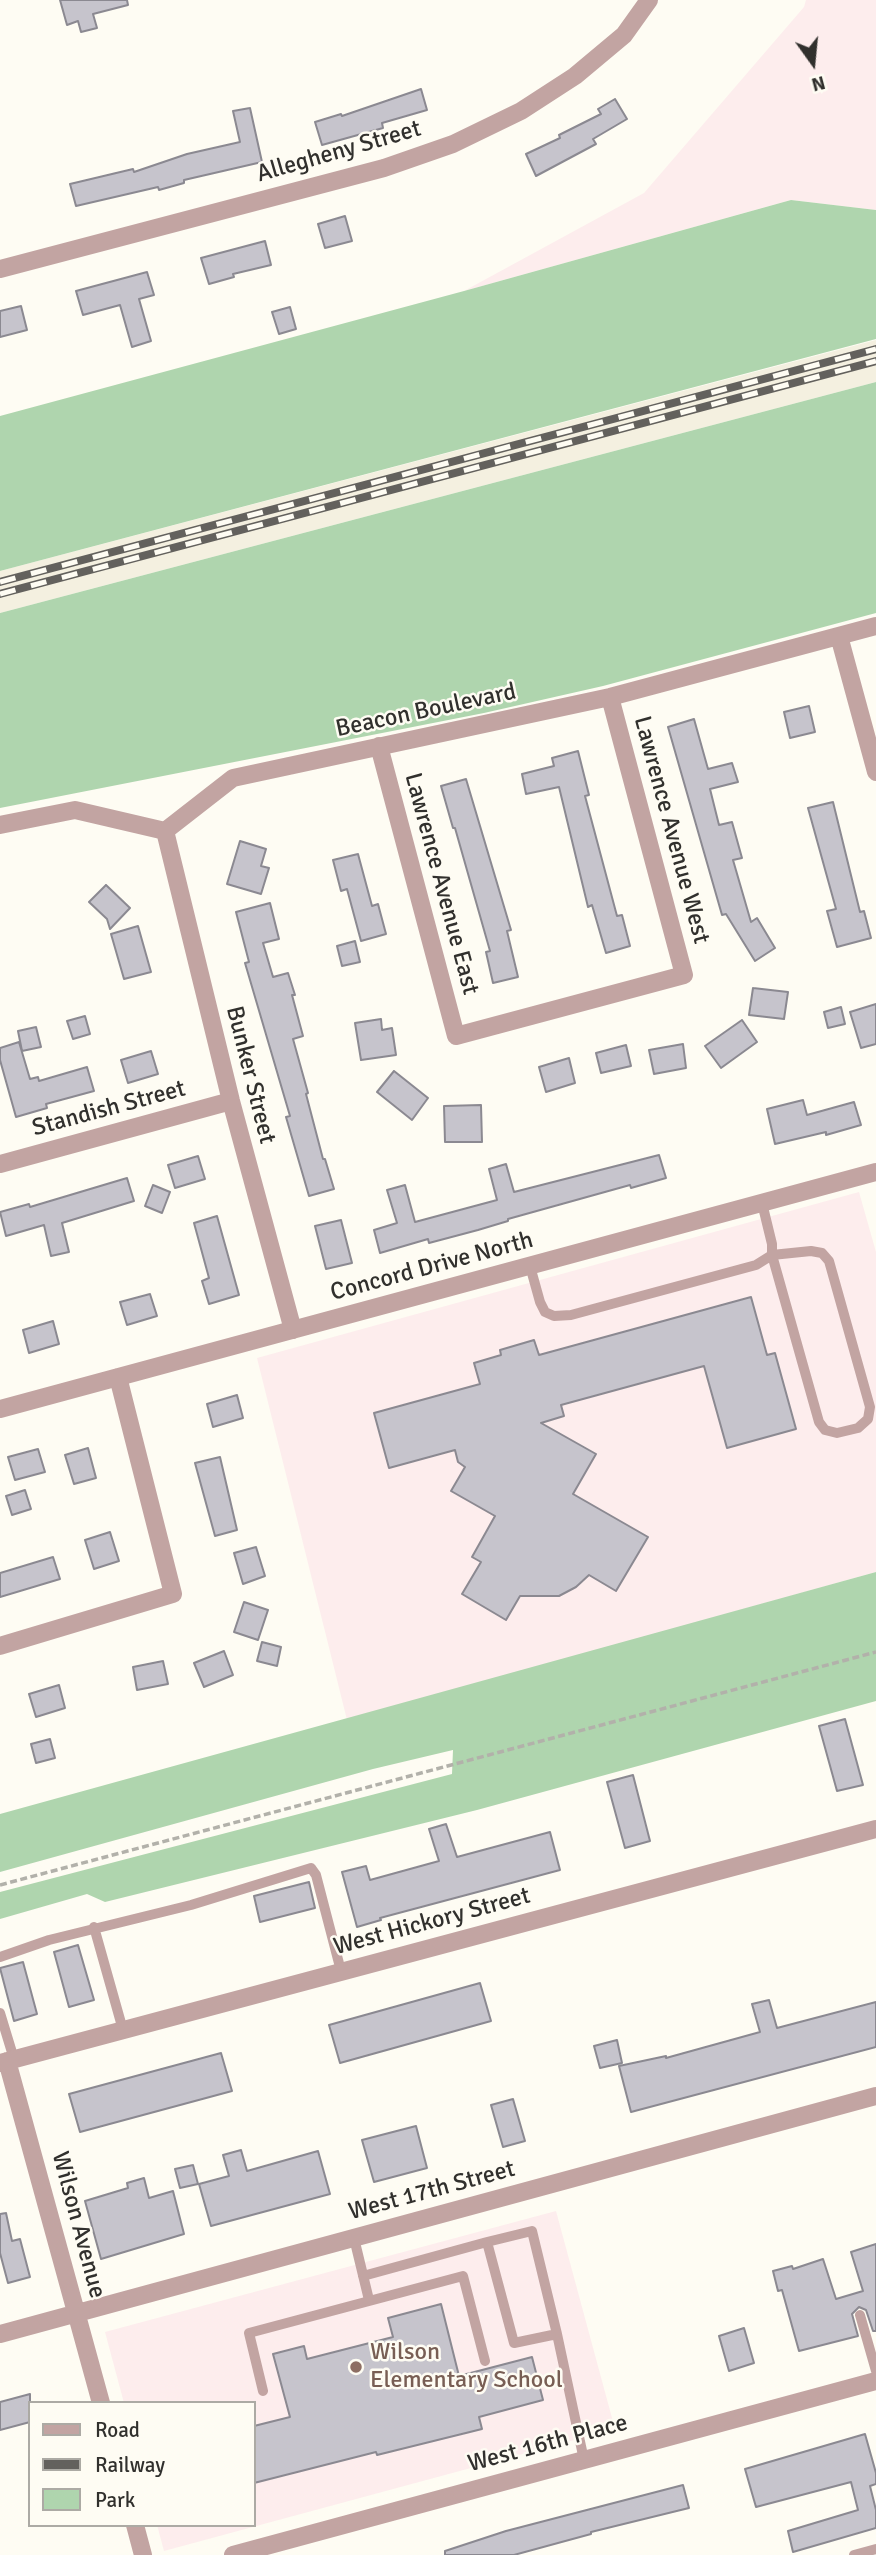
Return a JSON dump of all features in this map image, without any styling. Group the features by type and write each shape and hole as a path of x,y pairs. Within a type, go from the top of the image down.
{"street":[{"name":"Allegheny Street","path":"0,269 384,168 453,144 521,111 575,76 624,35 649,0"},
{"name":"Beacon Boulevard","path":"165,831 233,778 610,697 876,626"},
{"path":"839,636 876,772"},
{"name":"Lawrence Avenue West","path":"456,1036 684,975 610,697"},
{"name":"Lawrence Avenue East","path":"379,746 456,1036"},
{"path":"0,825 75,810 165,831"},
{"name":"Bunker Street","path":"165,831 231,1101 293,1330"},
{"name":"Standish Street","path":"0,1164 231,1101"},
{"name":"Concord Drive North","path":"0,1409 876,1172"},
{"path":"0,1646 173,1594 118,1377"},
{"name":"West Hickory Street","path":"7,2061 876,1829"},
{"name":"Wilson Avenue","path":"7,2061 100,2401"},
{"name":"West 17th Street","path":"0,2334 876,2096"},
{"name":"West 16th Place","path":"233,2555 876,2381"},
{"path":"136,2527 143,2555"}],"lane":[{"path":"530,1266 540,1302 545,1312 554,1317 571,1315 756,1265 772,1255 811,1251 822,1253 829,1261 870,1407 868,1419 858,1428 837,1433 825,1430 819,1422 772,1255 762,1203"},
{"path":"0,1957 48,1940 191,1905 311,1868 316,1875 341,1971"},
{"path":"94,1927 123,2030"},
{"path":"0,2013 7,2061"},
{"path":"363,2276 532,2231 584,2460"},
{"path":"354,2238 369,2300"},
{"path":"487,2242 514,2343 557,2334"},
{"path":"263,2391 249,2333 463,2276 485,2361"},
{"path":"860,2315 876,2371"},
{"path":"854,2555 876,2549"}],"path":[{"path":"0,1885 876,1651"}],"shaded area":[{"path":"806,0 876,0 876,210 791,200 464,291 644,193 804,7"},
{"path":"876,340 876,382 0,613 0,571"},
{"path":"859,1192 876,1252 876,1572 347,1720 257,1358"},
{"name":"Wilson Elementary School","path":"556,2211 615,2429 256,2526 256,2401 123,2401 105,2332"},
{"name":"Wilson Elementary School","path":"158,2527 253,2527 164,2551"}],"green space":[{"path":"791,200 876,210 876,339 0,571 0,416"},
{"path":"876,382 876,613 603,686 484,713 0,808 0,613"},
{"path":"876,1572 876,1701 477,1810 105,1902 87,1894 0,1919 0,1892 452,1774 453,1750 373,1769 0,1872 0,1814"}],"building":[{"path":"60,0 127,0 128,5 93,14 97,28 81,32 78,21 67,25"},
{"path":"421,89 427,110 382,123 383,128 322,145 315,122 341,114 342,116"},
{"path":"615,99 627,119 593,139 596,144 536,176 526,154 601,114 598,109"},
{"path":"250,108 262,162 184,180 184,183 159,190 158,187 76,206 70,184 133,169 134,172 187,154 240,142 233,111"},
{"path":"345,216 352,241 325,248 318,224"},
{"path":"265,241 271,265 233,274 234,277 209,284 201,258"},
{"path":"147,272 154,295 139,299 151,341 132,347 120,305 83,315 76,291"},
{"path":"21,306 27,330 0,337 0,311"},
{"path":"290,307 296,329 279,334 272,312"},
{"path":"809,706 815,732 790,738 784,712"},
{"path":"694,719 708,769 732,763 738,782 710,789 719,825 732,822 742,858 733,860 751,922 757,918 775,948 755,961 726,914 722,915 668,727"},
{"path":"578,751 589,795 585,796 617,916 622,915 630,946 606,953 592,905 588,907 559,787 526,794 522,774 554,766 552,758"},
{"path":"466,779 511,930 507,931 518,977 493,983 486,952 490,951 441,786"},
{"path":"833,802 860,912 864,911 871,938 837,947 827,911 836,909 808,808"},
{"path":"240,841 266,849 261,866 269,868 261,894 227,884"},
{"path":"358,854 372,906 378,904 386,934 361,941 347,889 341,891 333,860"},
{"path":"106,885 130,908 110,929 107,919 89,902"},
{"path":"270,903 279,939 263,943 273,977 288,973 295,995 292,995 303,1036 293,1039 323,1159 334,1189 309,1196 286,1117 290,1116 245,963 249,962 236,912"},
{"path":"138,926 151,972 124,979 111,934"},
{"path":"355,941 360,962 342,966 337,946"},
{"path":"753,988 788,992 784,1019 749,1015"},
{"path":"876,1004 876,1044 861,1048 850,1012"},
{"path":"841,1007 845,1024 828,1028 824,1012"},
{"path":"85,1016 90,1034 73,1039 67,1021"},
{"path":"381,1019 382,1030 392,1028 396,1055 361,1060 355,1023"},
{"path":"742,1020 757,1042 721,1068 705,1046"},
{"path":"36,1027 41,1047 22,1051 18,1031"},
{"path":"19,1042 30,1079 38,1077 39,1081 87,1067 94,1091 46,1104 47,1108 16,1117 0,1060 0,1048"},
{"path":"683,1044 686,1068 654,1074 649,1050"},
{"path":"626,1045 631,1066 601,1073 596,1053"},
{"path":"151,1051 158,1074 128,1083 121,1060"},
{"path":"569,1058 575,1083 546,1092 539,1067"},
{"path":"394,1071 428,1098 412,1120 377,1092"},
{"path":"803,1100 807,1115 854,1102 861,1125 826,1135 826,1132 775,1144 767,1109"},
{"path":"481,1105 482,1142 445,1142 444,1106"},
{"path":"659,1155 666,1178 631,1188 630,1185 429,1243 428,1239 380,1253 374,1230 397,1223 387,1190 405,1185 415,1222 497,1200 489,1169 506,1164 514,1192"},
{"path":"198,1156 205,1179 175,1188 168,1165"},
{"path":"127,1178 134,1201 62,1223 69,1252 51,1256 44,1225 6,1236 0,1212 29,1204 30,1207"},
{"path":"153,1185 170,1192 162,1213 145,1206"},
{"path":"217,1216 239,1295 209,1304 202,1281 209,1278 194,1223"},
{"path":"341,1220 352,1263 326,1269 315,1226"},
{"path":"150,1294 157,1316 127,1325 120,1302"},
{"path":"751,1297 767,1355 775,1353 796,1429 727,1448 704,1366 561,1405 564,1416 541,1423 596,1454 573,1494 648,1537 616,1591 589,1575 576,1587 559,1596 520,1596 506,1620 462,1594 481,1562 472,1557 495,1516 451,1491 465,1467 458,1462 455,1450 389,1468 374,1413 480,1384 474,1363 501,1355 500,1350 534,1340 539,1355"},
{"path":"53,1321 59,1344 29,1353 23,1330"},
{"path":"237,1395 243,1418 213,1427 207,1404"},
{"path":"88,1448 96,1478 74,1484 65,1455"},
{"path":"38,1449 45,1472 15,1480 8,1457"},
{"path":"220,1457 237,1530 215,1536 195,1463"},
{"path":"25,1490 31,1509 12,1515 6,1496"},
{"path":"110,1532 119,1561 94,1569 85,1540"},
{"path":"256,1547 265,1576 243,1584 234,1553"},
{"path":"53,1557 60,1579 0,1597 0,1573"},
{"path":"244,1602 268,1610 258,1640 234,1632"},
{"path":"262,1642 281,1647 277,1666 257,1661"},
{"path":"224,1651 233,1675 204,1687 194,1663"},
{"path":"163,1661 168,1684 137,1690 133,1667"},
{"path":"59,1685 65,1708 36,1717 29,1694"},
{"path":"845,1719 863,1785 837,1791 819,1726"},
{"path":"50,1739 55,1758 36,1763 31,1744"},
{"path":"633,1775 650,1841 625,1848 607,1782"},
{"path":"446,1824 457,1857 550,1832 560,1870 380,1918 381,1920 357,1927 342,1872 366,1866 370,1880 439,1861 429,1829"},
{"path":"309,1882 315,1908 260,1922 254,1896"},
{"path":"78,1945 94,2000 69,2007 54,1952"},
{"path":"23,1962 37,2014 14,2021 0,1968"},
{"path":"480,1983 491,2021 340,2063 329,2025"},
{"path":"769,2000 777,2028 876,2002 876,2047 631,2112 619,2066 666,2058 760,2032 752,2004"},
{"path":"617,2040 622,2063 600,2068 594,2046"},
{"path":"221,2053 232,2091 80,2132 69,2094"},
{"path":"513,2099 525,2141 503,2147 491,2105"},
{"path":"416,2126 427,2168 374,2182 362,2140"},
{"path":"241,2150 247,2171 318,2151 330,2194 211,2226 199,2184 229,2176 223,2155"},
{"path":"193,2165 198,2184 180,2188 175,2169"},
{"path":"144,2178 149,2198 173,2191 184,2234 101,2259 85,2201 128,2188 127,2183"},
{"path":"6,2213 12,2241 20,2239 30,2277 8,2283 0,2253 0,2214"},
{"path":"876,2244 876,2331 873,2331 866,2310 859,2307 852,2314 858,2336 799,2351 782,2290 778,2291 773,2271 792,2266 793,2269 823,2259 836,2299 863,2291 851,2252"},
{"path":"441,2304 459,2376 532,2357 543,2400 479,2417 482,2429 256,2482 256,2426 290,2417 273,2354 304,2346 307,2359 393,2337 388,2318"},
{"path":"744,2328 754,2363 729,2371 719,2336"},
{"path":"30,2394 28,2423 0,2430 0,2402"},
{"path":"865,2434 876,2473 876,2484 870,2486 876,2510 876,2528 793,2552 788,2531 858,2510 851,2482 756,2507 745,2469"},
{"path":"683,2485 689,2508 591,2532 514,2555 445,2555 445,2551 506,2531"}],"railway":[{"path":"0,582 876,349"},
{"path":"0,594 876,361"}],"place":[{"name":"Wilson Elementary School","path":"356,2367"}]}
